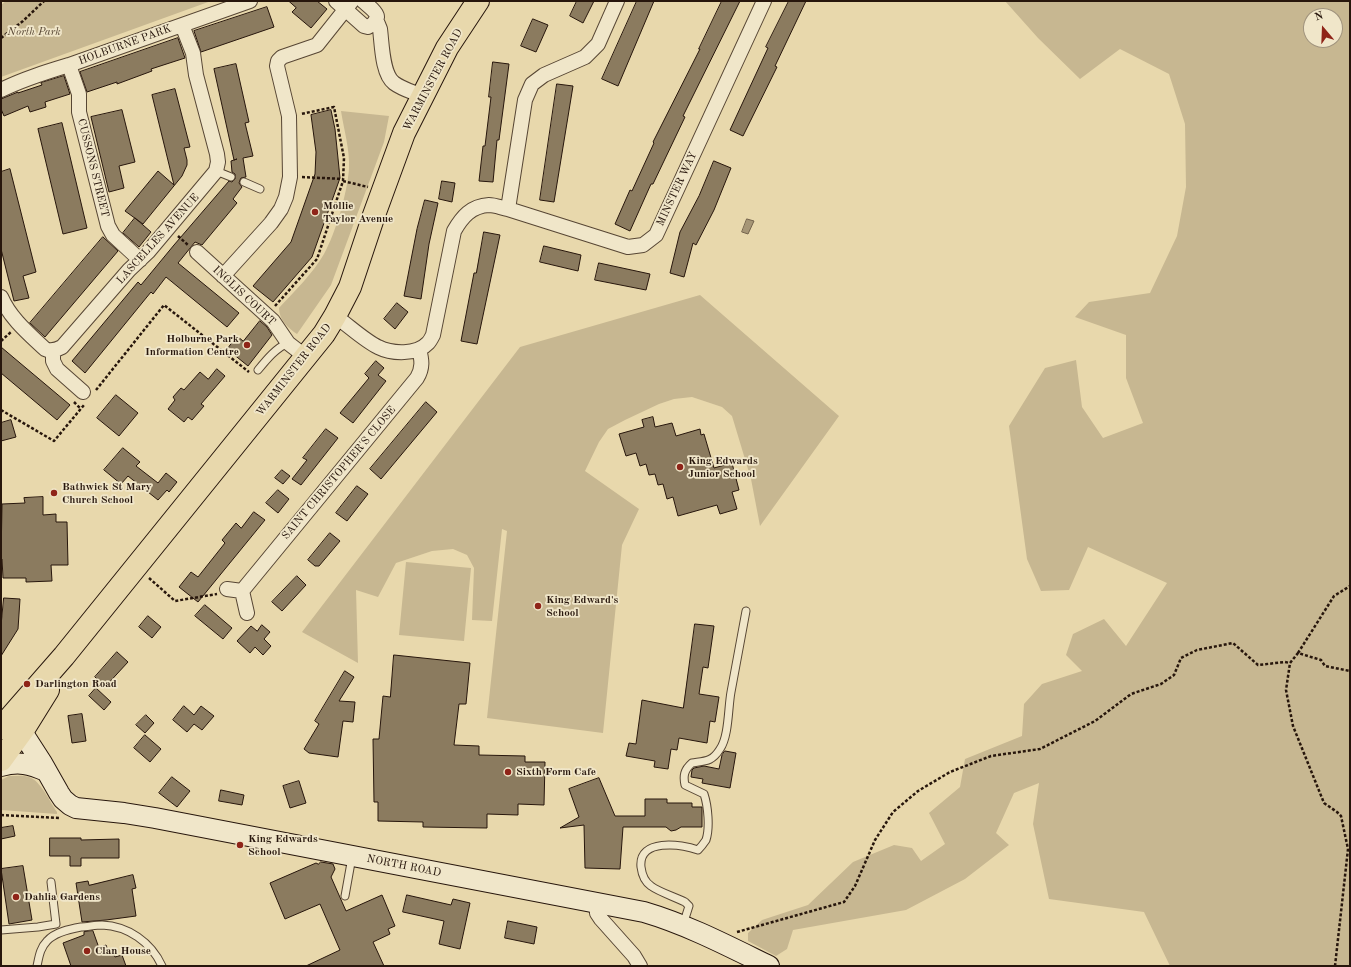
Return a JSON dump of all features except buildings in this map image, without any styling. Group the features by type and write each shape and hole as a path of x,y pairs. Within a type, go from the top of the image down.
{"highway":[{"name":"WARMINSTER ROAD","path":"1,760 20,726 64,656 324,334 350,287 404,133 447,48 478,1"},
{"name":"WARMINSTER ROAD","path":"1,741 9,731 20,726 47,691 64,656"}],"street":[{"name":"HOLBURNE PARK","path":"1,90 20,81 250,1"},
{"path":"223,276 271,223 281,209 286,197 290,177 289,116 277,66 278,61 282,57 316,45 344,4 364,26 368,27 375,21 378,15 363,1"},
{"path":"508,210 525,100 532,84 544,75 585,58 598,44 617,1"},
{"name":"MINSTER WAY","path":"419,349 428,343 433,335 454,231 461,218 473,209 489,206 508,210 628,247 643,245 656,235 764,1"},
{"path":"375,21 380,30 385,65 389,78 394,83 422,96"},
{"path":"182,24 193,53 196,75 217,154 218,162 216,171"},
{"name":"CUSSONS STREET","path":"69,65 79,94 79,112 108,226 113,235 140,260"},
{"name":"LASCELLES AVENUE","path":"57,349 129,270 148,252 216,171"},
{"name":"INGLIS COURT","path":"197,252 267,315 280,329 288,343 306,357"},
{"path":"1,297 19,324 45,349 48,351 57,349"},
{"path":"335,316 377,347 387,351 408,352 419,349"},
{"path":"57,349 53,361 57,369 88,395"},
{"name":"SAINT CHRISTOPHER'S CLOSE","path":"242,591 417,378 421,372 422,364 419,349"},
{"path":"227,589 242,591 247,613"},
{"name":"NORTH ROAD","path":"20,726 63,799 76,808 155,818 644,912 722,942 769,966"},
{"path":"1,766 21,763 44,767"},
{"path":"596,903 597,913 601,919 634,956 640,966"}],"lane":[{"path":"216,171 231,177"},
{"path":"244,182 260,188"},
{"path":"258,370 271,355 283,345 288,343"},
{"path":"683,926 689,906 685,902 651,886 643,877 641,866 642,858 646,850 652,847 681,846 698,850 706,840 708,811 707,801 704,794 685,785 683,779 684,772 692,763 705,762 710,759 719,750 724,742 731,693 746,611"},
{"path":"345,896 352,856"},
{"path":"1,930 56,924 51,882"},
{"path":"37,966 40,951 47,940 57,934 73,928 102,925 121,929 140,938 153,950 162,966"}],"path":[{"path":"1,38 23,21 44,1"},
{"path":"267,315 317,259 343,180 344,158 334,107 289,116"},
{"path":"304,177 343,180 366,187"},
{"path":"169,228 197,252"},
{"path":"1,410 54,441 88,395 164,305 251,374"},
{"path":"1,341 12,331"},
{"path":"136,566 175,601 222,593 227,589"},
{"path":"1335,966 1348,849 1341,816 1324,803 1293,726 1286,690 1290,663 1334,596 1350,586"},
{"path":"722,942 739,931 844,902 855,886 875,840 894,812 918,792 950,772 991,756 1040,749 1094,721 1131,694 1161,684 1174,675 1181,658 1197,650 1233,643 1258,665 1285,662 1290,663"},
{"path":"1298,653 1321,660 1325,666 1350,672"},
{"path":"1,815 66,818 85,809"}],"green space":[{"name":"North Park","path":"6,1 211,1 1,77 1,5"},
{"path":"1005,1 1350,1 1350,966 1170,966 1144,912 1049,899 1033,824 1039,783 1014,793 996,833 1009,845 965,879 906,910 793,930 787,949 776,956 748,941 748,933 762,920 808,905 853,862 894,845 912,848 921,861 945,844 929,813 960,787 965,759 1022,736 1024,704 1042,684 1082,671 1066,655 1073,634 1104,619 1126,646 1167,583 1088,547 1069,590 1041,591 1027,559 1009,426 1045,368 1076,360 1082,407 1103,438 1143,423 1126,378 1126,335 1075,317 1089,302 1150,293 1177,236 1186,187 1185,124 1169,74 1120,49 1080,79 1038,38"},
{"path":"341,111 389,116 384,142 331,285 297,334 282,320 279,308 320,261 333,235 340,213 346,190 349,169 348,147"},
{"path":"700,295 839,416 760,526 751,479 732,416 722,407 692,397 674,399 659,404 608,429 599,442 585,471 639,509 622,545 603,733 487,718 507,531 502,529 492,621 472,620 474,568 467,555 453,549 432,551 396,563 378,597 356,590 358,663 302,632 520,347"},
{"path":"406,562 471,568 464,641 399,635"},
{"path":"9,776 24,776 33,779 45,792 57,814 1,810 1,780"}],"shaded area":[{"path":"747,219 754,221 748,234 742,232"}],"place":[{"name":"Mollie Taylor Avenue","path":"315,212"},
{"name":"Holburne Park Information Centre","path":"247,345"},
{"name":"King Edwards Junior School","path":"680,467"},
{"name":"Bathwick St Mary Church School","path":"54,493"},
{"name":"King Edward's School","path":"538,606"},
{"name":"Darlington Road","path":"27,684"},
{"name":"Sixth Form Cafe","path":"508,772"},
{"name":"King Edwards School","path":"240,845"},
{"name":"Dahlia Gardens","path":"16,897"},
{"name":"Clan House","path":"87,951"}]}
